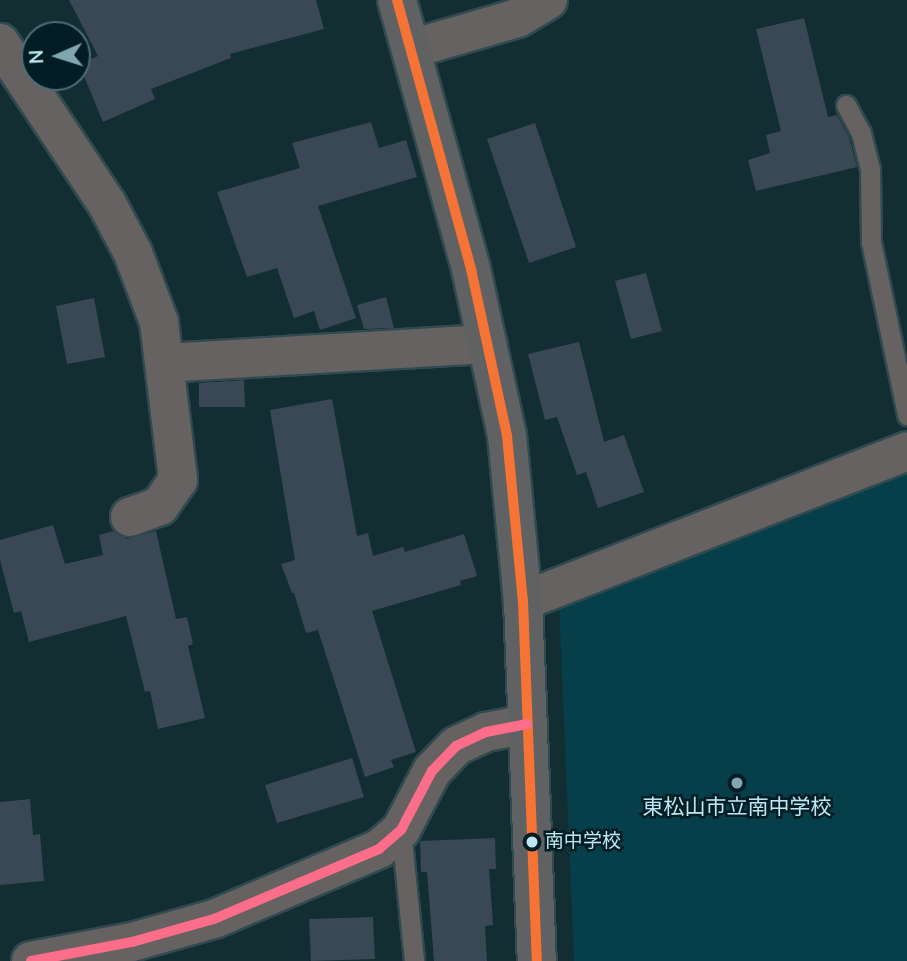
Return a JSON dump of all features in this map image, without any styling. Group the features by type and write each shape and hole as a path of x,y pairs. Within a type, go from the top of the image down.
{"main road":[{"path":"397,0 471,269 507,436 523,601 537,961"}],"street":[{"path":"411,49 518,19 548,0"},
{"path":"0,43 107,204 133,253 159,323 178,480 160,506 130,517"},
{"path":"165,363 487,344"},
{"path":"523,601 907,451"},
{"path":"31,961 130,951 226,914 379,849 401,830 432,771 456,746 486,732 527,723"}],"lane":[{"path":"846,105 861,133 870,169 871,242 907,415"},
{"path":"401,830 414,961"}],"shaded area":[{"name":"東松山市立南中学校","path":"907,472 907,961 574,961 559,604"}],"building":[{"path":"69,0 316,0 324,29 230,54 231,58 151,89 155,99 103,122 90,91 91,59 98,56 91,42 91,21 80,21"},
{"path":"804,18 828,117 837,115 849,137 857,167 756,191 748,160 770,153 766,135 781,131 756,29"},
{"path":"371,122 379,148 406,140 417,177 318,206 356,318 320,330 314,311 294,318 277,268 247,277 217,192 300,168 292,143"},
{"path":"535,123 576,247 529,263 487,139"},
{"path":"646,273 662,331 631,339 615,281"},
{"path":"386,297 394,328 364,329 357,305"},
{"path":"94,298 105,357 67,364 56,306"},
{"path":"579,342 604,442 624,435 644,492 598,508 586,472 577,475 557,417 545,420 528,354"},
{"path":"244,380 245,407 199,407 199,383"},
{"path":"332,399 357,536 368,533 373,556 403,547 405,552 464,534 477,576 460,581 461,585 372,611 416,752 391,760 394,767 365,777 318,630 306,633 294,593 281,564 295,560 270,410"},
{"path":"53,525 65,564 103,555 99,535 114,531 127,539 156,531 176,619 187,617 193,644 188,646 205,718 158,729 150,691 145,692 126,616 29,642 21,611 14,613 0,560 0,540"},
{"path":"352,758 364,797 277,823 265,785"},
{"path":"30,799 33,835 40,834 44,881 0,885 0,802"},
{"path":"495,838 496,869 489,869 493,925 485,926 487,961 434,961 427,872 421,872 420,841"},
{"path":"373,917 375,959 311,961 309,919"}],"transit line":[{"path":"397,0 471,269 507,436 523,601 537,961"},
{"path":"31,961 132,942 214,919 379,849 401,830 432,771 456,746 486,732 527,724"}],"place":[{"name":"東松山市立南中学校","path":"737,783"},
{"name":"南中学校","path":"532,842"}]}
